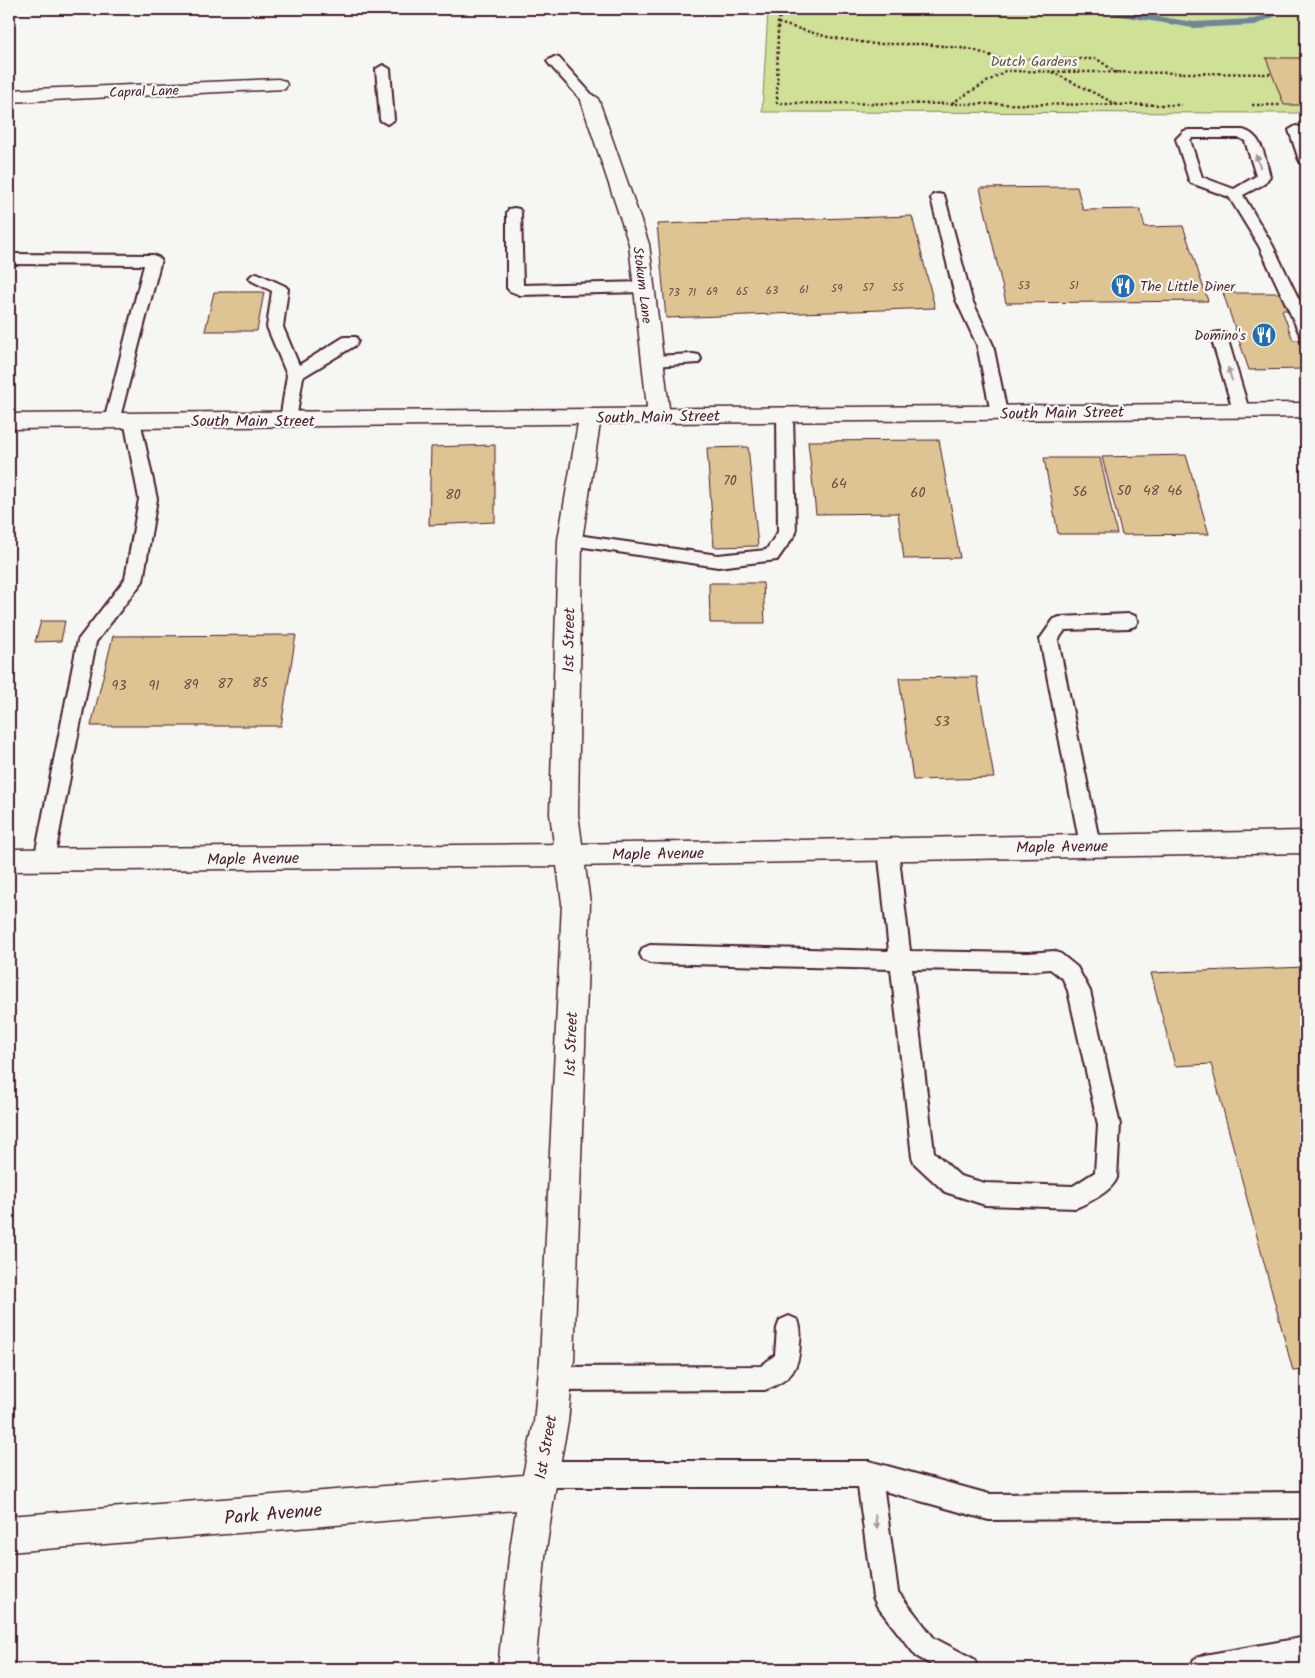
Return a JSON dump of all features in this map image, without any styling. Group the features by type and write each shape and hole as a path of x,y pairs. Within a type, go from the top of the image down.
{"street":[{"name":"Capral Lane","path":"9,96 278,85"},
{"name":"Stokum Lane","path":"590,101 640,244 659,416"},
{"name":"South Main Street","path":"9,422 1306,410"},
{"name":"1st Street","path":"518,1669 528,1558 538,1483 551,1422 555,1379 576,903 564,814 570,540 590,417"},
{"name":"Maple Avenue","path":"9,860 569,854 1306,842"},
{"name":"Park Avenue","path":"9,1534 538,1483"}],"lane":[{"path":"554,61 590,101"},
{"path":"384,69 387,120"},
{"path":"1296,130 1306,160"},
{"path":"1235,194 1259,181 1263,176 1251,139 1243,134 1190,134 1183,139 1196,180 1235,194 1266,246 1306,330"},
{"path":"938,198 964,300 985,345 999,412"},
{"path":"514,212 515,288 520,290 644,287"},
{"path":"9,259 153,260 122,420 148,499 134,581 88,640 44,860"},
{"path":"257,278 280,289 275,327 295,376 288,420"},
{"path":"1219,337 1241,410"},
{"path":"295,376 350,341"},
{"path":"653,361 693,359"},
{"path":"570,540 718,561 771,556 787,533 785,415"},
{"path":"1090,846 1049,639 1060,624 1129,621"},
{"path":"650,954 900,960 1028,962 1054,960 1070,973 1079,991 1109,1125 1106,1178 1076,1198 985,1194 953,1184 923,1157 900,960 888,849"},
{"path":"555,1379 765,1378 787,1361 789,1328"},
{"path":"538,1483 869,1474 989,1507 1306,1505"},
{"path":"869,1474 886,1597 925,1647 964,1669"},
{"path":"1204,1669 1306,1650"}],"path":[{"path":"781,12 778,23 777,103 1186,105"},
{"path":"778,23 828,36 874,44 924,44 970,49 1001,59 1097,59 1117,72"},
{"path":"951,104 1005,71 1272,74"},
{"path":"1052,72 1117,105"},
{"path":"1245,105 1284,106"}],"green space":[{"name":"Dutch Gardens","path":"757,9 1306,9 1306,113 762,112 768,11"}],"building":[{"path":"781,9 828,9 828,14 781,12"},
{"path":"1266,58 1306,58 1306,105 1284,105"},
{"path":"1077,187 1083,210 1140,209 1145,227 1183,226 1208,301 1006,303 980,188"},
{"path":"912,216 935,308 666,318 657,224"},
{"path":"214,292 264,292 257,331 205,331"},
{"path":"1223,293 1285,293 1292,310 1282,310 1293,340 1301,340 1306,356 1306,369 1249,370"},
{"path":"939,440 960,558 904,559 898,513 816,514 808,441"},
{"path":"495,445 495,522 429,525 431,447"},
{"path":"748,447 758,546 714,547 707,448"},
{"path":"1186,455 1209,534 1122,535 1102,457"},
{"path":"1044,458 1100,458 1117,534 1058,534"},
{"path":"709,583 763,583 765,623 710,623"},
{"path":"41,621 65,621 61,641 35,642"},
{"path":"296,635 281,726 91,726 113,636"},
{"path":"977,677 994,778 913,780 899,678"},
{"path":"1306,967 1306,1370 1293,1371 1211,1064 1175,1066 1151,973"}],"waterway":[{"path":"1097,9 1193,25 1255,22 1288,9"}],"place":[{"name":"The Little Diner","path":"1123,286"},
{"name":"Domino's","path":"1264,335"}]}
